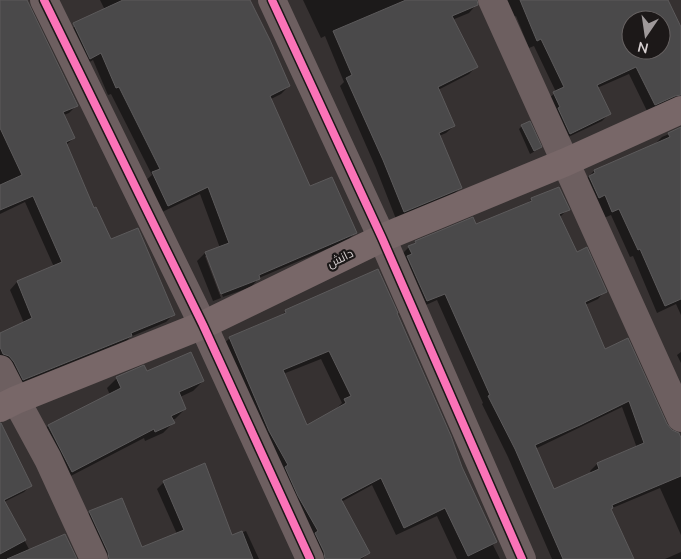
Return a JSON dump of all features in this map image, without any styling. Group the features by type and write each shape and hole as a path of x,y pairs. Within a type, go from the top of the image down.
{"main road":[{"name":"دانش","path":"8,404 203,325 382,238 566,162 681,110"}],"street":[{"path":"44,0 203,325 310,559"},
{"path":"272,0 382,238 522,559"},
{"path":"492,0 681,418"},
{"path":"0,369 8,404 48,459 94,559"}],"building":[{"path":"0,0 27,0 78,106 63,112 75,138 66,142 94,208 96,207 111,239 138,228 175,315 131,333 132,336 23,380 14,362 9,356 3,354 0,347 0,333 32,318 17,281 62,262 33,196 0,210 0,185 22,175 0,128"},
{"path":"123,0 250,0 290,86 270,96 310,186 332,177 357,233 259,275 260,279 221,294 205,252 229,243 208,187 168,206 152,172 160,169 119,87 116,88 101,53 90,59 73,23"},
{"path":"406,0 477,0 478,5 452,16 478,67 438,87 455,126 439,133 462,188 404,212 346,78 352,75 333,31"},
{"path":"520,0 668,0 681,27 681,95 655,105 636,67 597,85 611,114 570,134 553,92 564,87 541,39 537,41"},
{"path":"530,121 542,147 534,151 521,125"},
{"path":"681,127 681,299 665,306 640,249 638,250 619,209 612,212 605,195 599,198 589,176 595,173 594,170 670,137 668,133"},
{"path":"559,187 570,210 559,214 577,252 587,247 607,292 585,302 605,349 628,338 667,424 672,430 679,433 681,438 681,476 612,505 613,508 611,509 634,559 563,559 515,449 488,396 490,395 445,294 427,301 407,256 412,254 408,246 416,243 415,241 473,217 476,224 532,201 531,198","holes":["629,401 644,443 597,463 599,469 554,489 535,445"]},
{"path":"378,269 451,436 462,467 497,542 468,556 445,508 404,528 381,478 341,499 370,553 359,559 325,559 324,552 315,533 318,531 298,496 285,467 288,465 269,431 229,337 286,313 285,310","holes":["329,351 351,396 344,399 346,403 307,425 283,370"]},
{"path":"191,352 204,381 179,392 186,409 171,416 175,423 155,432 154,429 72,472 48,425 121,388 116,377 144,365 147,371"},
{"path":"0,423 32,486 4,500 26,540 0,554"},
{"path":"205,463 232,535 242,531 253,559 109,559 108,552 89,511 122,498 142,547 184,530 163,481"},
{"path":"65,534 77,559 7,559"}],"cycle path":[{"path":"44,0 203,325 310,559"},
{"path":"272,0 382,238 522,559"}]}
